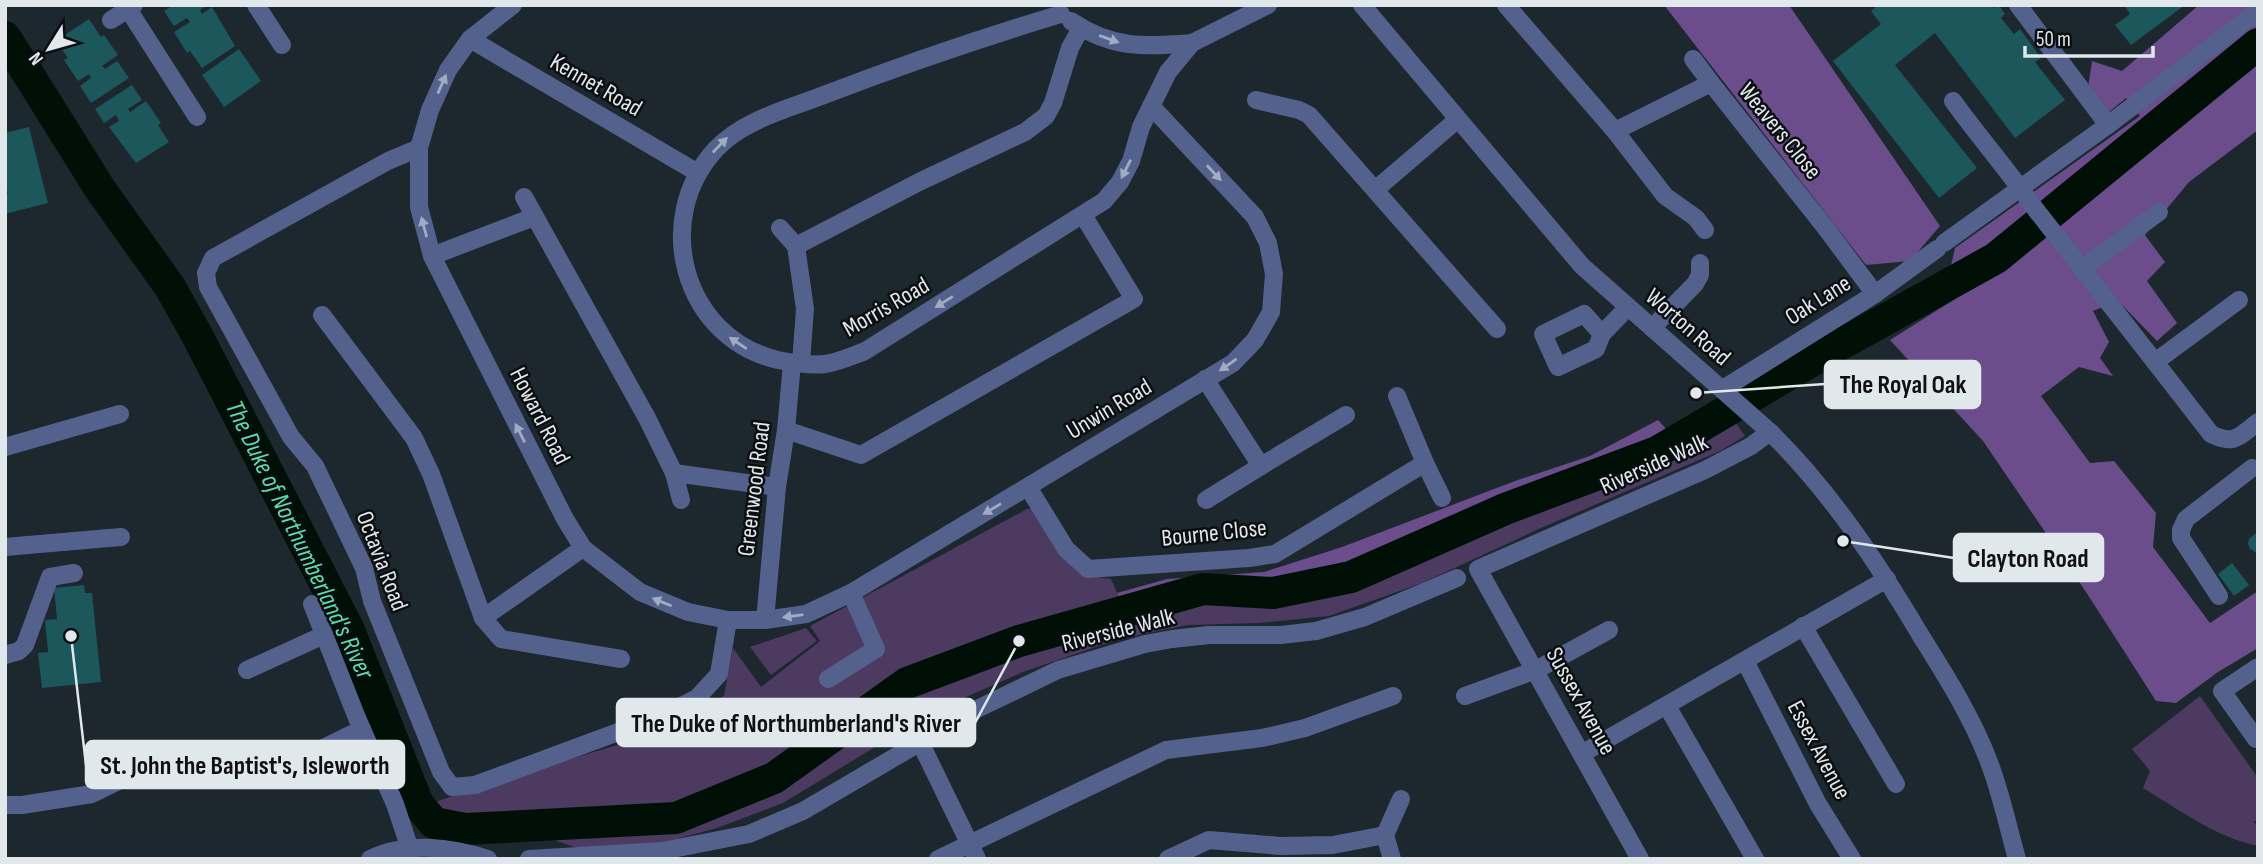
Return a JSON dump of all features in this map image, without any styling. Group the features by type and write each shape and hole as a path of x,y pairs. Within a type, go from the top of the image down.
{"street":[{"path":"256,5 282,45"},
{"name":"Howard Road","path":"513,5 470,39 448,70 430,110 419,148 419,207 432,256 565,519 583,548 640,593 688,612 728,620"},
{"path":"1056,10 1081,28 1115,43 1148,47 1192,43 1268,5"},
{"name":"Worton Road","path":"1362,5 1583,266 1770,432 1843,514 1887,579 1961,701 1990,763 2017,859"},
{"path":"1506,5 1615,131 1665,196 1696,218 1705,230"},
{"path":"2018,5 2108,125"},
{"path":"111,20 131,7 197,117"},
{"name":"Morris Road","path":"1056,10 776,113 731,134 698,173 682,217 682,253 689,280 701,308 721,331 745,348 766,357 797,363 823,364 865,351 1104,201 1131,161 1141,127 1168,72 1192,43"},
{"name":"Oak Lane","path":"1727,393 1875,294 1941,246 2025,194 2108,125 2258,11"},
{"path":"780,228 796,246 919,182 1025,132 1046,116 1070,48 1081,28"},
{"name":"Kennet Road","path":"470,39 698,173"},
{"path":"1693,59 1711,83"},
{"name":"Weavers Close","path":"1615,131 1711,83 1875,294"},
{"path":"1256,100 1309,115 1497,329"},
{"path":"1953,102 2211,434 2225,440 2233,440 2258,422"},
{"name":"Unwin Road","path":"728,620 765,620 806,614 851,593 1233,363 1255,340 1271,312 1274,274 1268,243 1255,217 1151,106"},
{"path":"1375,190 1458,119"},
{"name":"Octavia Road","path":"419,148 388,161 213,258 206,274 208,287 291,437 315,466 364,568 372,601 441,772 452,787 475,785 664,715 697,698 719,674 728,620"},
{"path":"524,197 647,418 674,473 681,500"},
{"path":"2081,269 2159,212"},
{"path":"786,430 861,455 1134,299 1083,215"},
{"path":"432,256 534,217"},
{"name":"Greenwood Road","path":"765,620 776,486 805,309 796,246"},
{"path":"1651,328 1695,284 1700,275 1700,263"},
{"path":"2155,362 2239,300"},
{"path":"1602,334 1628,307"},
{"path":"322,315 414,438 431,474 483,618 501,639 621,660"},
{"path":"1205,380 1261,466"},
{"path":"1396,396 1442,498"},
{"path":"5,447 120,414"},
{"path":"1206,500 1346,415"},
{"name":"Riverside Walk","path":"1478,569 1705,470 1751,446 1770,432"},
{"path":"2219,596 2181,538 2180,530 2186,519 2255,471 2233,440"},
{"name":"Bourne Close","path":"1028,487 1066,549 1088,569 1275,554 1425,463"},
{"path":"674,473 776,486"},
{"path":"5,547 121,537"},
{"path":"483,618 583,548"},
{"name":"Sussex Avenue","path":"1478,569 1640,859"},
{"path":"5,655 19,651 24,645 50,577 74,573"},
{"name":"Riverside Walk","path":"529,859 662,851 749,834 803,811 977,709 1071,666 1145,644 1172,639 1316,631 1365,617 1457,578"},
{"path":"1583,753 1887,579"},
{"path":"828,679 876,649 851,593"},
{"path":"312,604 395,804 409,846"},
{"path":"1803,626 1896,784"},
{"path":"1465,696 1536,670 1609,630"},
{"path":"247,670 324,635"},
{"name":"Essex Avenue","path":"1745,661 1818,804 1852,859"},
{"path":"2258,667 2222,691 2256,739 2258,738"},
{"path":"938,859 973,851 1166,750 1262,738 1305,728 1393,696"},
{"path":"1667,706 1755,859"},
{"path":"276,771 362,729"},
{"path":"920,742 973,851"},
{"path":"5,805 22,805 92,793 151,765"},
{"path":"1392,859 1385,835 1401,799"},
{"path":"1168,859 1209,841 1285,853 1385,835"},
{"path":"370,859 409,846 488,859"}],"shaded area":[{"path":"1664,5 1789,5 1940,226 1910,261 1866,265"},
{"path":"2199,5 2258,5 2258,130 2189,182 2145,235 2165,262 2147,281 2177,323 2157,341 2118,301 2093,311 2109,342 2100,358 2113,376 2079,367 2041,396 2090,463 2114,461 2156,513 2153,547 2210,623 2258,591 2258,648 2218,672 2176,703 2156,701 2086,592 1983,441 1890,340 1966,292 1950,270 1955,248 2140,116 2126,98 2109,112 2088,88 2092,61 2122,71"},
{"path":"1658,420 1669,432 1643,448 1343,568 1282,585 1234,586 1197,583 1121,602 1117,593 1167,579 1264,572 1342,547 1515,481 1590,456"},
{"path":"1734,420 1745,436 1720,451 1422,583 1329,616 1259,623 1188,625 1119,639 1023,672 936,710 783,803 717,828 658,844 577,848 540,835 543,830 677,825 781,782 886,704 932,683 1094,627 1176,606 1264,600 1348,588 1474,530 1647,462"},
{"path":"1033,508 1087,576 1111,579 1121,602 938,660 902,677 778,767 676,810 461,819 440,810 435,802 621,744 724,696 733,648 761,687 820,641 810,626"},
{"path":"806,628 817,641 771,675 750,647"},
{"path":"2200,696 2258,778 2258,819 2254,822 2258,827 2258,846 2212,829 2143,788 2150,771 2132,749"}],"building":[{"path":"173,5 207,5 200,10 202,14 212,7 235,46 202,68 190,51 187,53 174,32 190,22 187,18 174,26 164,11"},
{"path":"1878,5 1992,5 1994,8 1999,5 2005,14 2001,18 2014,34 2020,29 2041,58 2035,62 2065,100 2015,138 1935,33 1895,65 1977,168 1939,198 1833,61 1881,24 1871,11"},
{"path":"2124,5 2185,5 2131,45 2115,25 2130,14"},
{"path":"89,19 118,55 102,66 105,69 117,61 129,78 91,103 80,86 91,78 89,74 78,81 64,60 68,58 56,41"},
{"path":"239,49 261,81 224,107 202,75"},
{"path":"132,85 142,100 128,109 130,112 146,101 161,123 158,125 169,142 136,163 109,127 119,121 116,115 104,123 95,109"},
{"path":"29,127 48,203 5,214 5,193 8,193 5,184 5,133"},
{"path":"2256,533 2258,554 2250,549 2248,544 2249,539"},
{"path":"2232,563 2249,585 2234,596 2218,574"},
{"path":"84,585 85,593 92,593 101,682 42,688 38,653 48,652 45,620 57,619 54,588"}],"waterway":[{"name":"The Duke of Northumberland's River","path":"5,37 100,189 170,287 198,337 348,628 418,804 434,823 465,829 676,818 774,778 907,683 1019,641 1203,589 1273,593 1351,577 1505,509 1657,452 1825,353 1996,258 2258,44"}],"place":[{"name":"The Royal Oak","path":"1696,393"},
{"name":"Clayton Road","path":"1843,541"},
{"name":"St. John the Baptist's, Isleworth","path":"71,636"},
{"name":"The Duke of Northumberland's River","path":"1019,641"}]}
